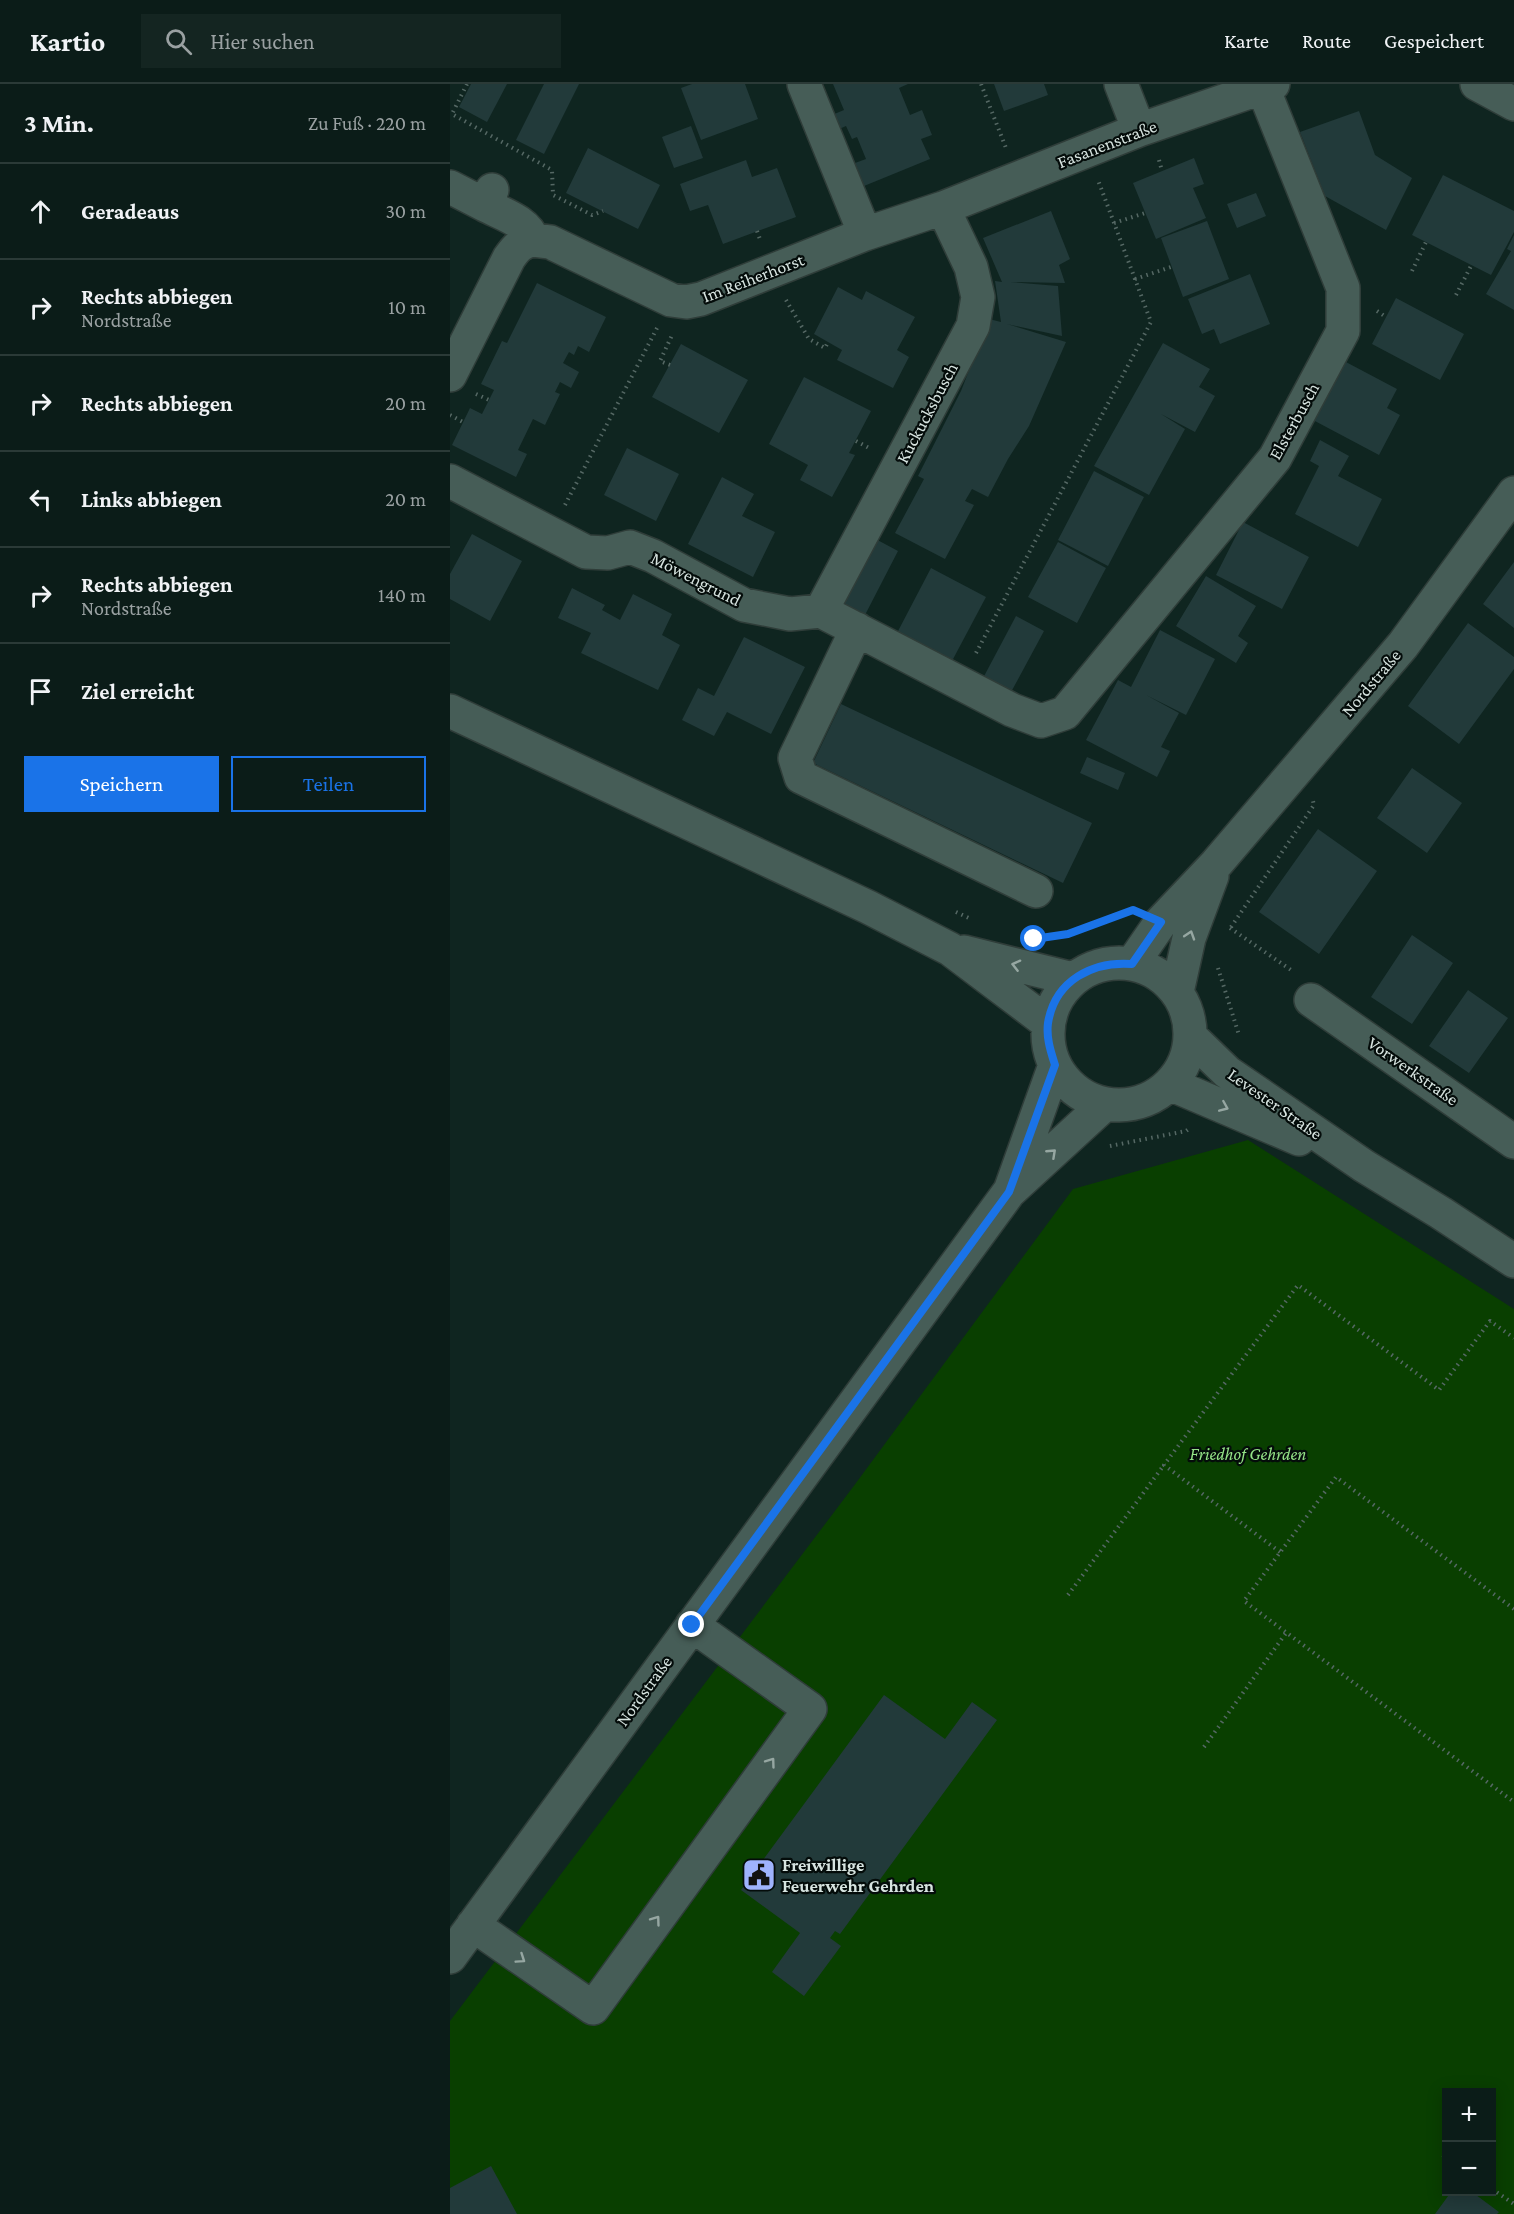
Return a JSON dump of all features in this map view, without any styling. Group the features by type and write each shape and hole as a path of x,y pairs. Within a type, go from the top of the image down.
{"street":[{"path":"804,84 865,234"},
{"path":"1121,84 1138,130"},
{"path":"1477,84 1514,104"},
{"name":"Fasanenstraße","path":"943,208 1138,130 1268,86"},
{"name":"Elsterbusch","path":"960,683 1012,710 1041,721 1065,713 1275,458 1342,331 1343,288 1268,86"},
{"path":"450,187 489,197 524,225 533,240 516,247 509,258 450,375"},
{"name":"Im Reiherhorst","path":"533,240 550,242 671,300 686,302 701,299 770,273 865,234 943,208"},
{"name":"Kuckucksbusch","path":"821,611 973,326 978,297 971,267 943,208"},
{"name":"Möwengrund","path":"450,481 586,552 608,553 630,547 653,556 744,605 790,614 821,611"},
{"name":"Nordstraße","path":"1177,992 1188,937 1216,864 1402,645 1514,494"},
{"path":"821,611 960,683"},
{"path":"857,629 795,758 801,777 1036,891"},
{"path":"450,711 868,907 950,949 1048,1023"},
{"name":"Nordstraße","path":"1132,964 1188,937"},
{"path":"950,949 1073,980"},
{"path":"1104,964 1132,964 1149,970 1165,980 1177,992 1189,1021 1191,1037 1188,1053 1182,1068 1170,1084 1148,1100 1127,1106 1105,1104 1084,1097 1067,1083 1055,1065 1048,1044 1048,1023 1055,1002 1073,980 1084,972 1104,964"},
{"name":"Vorwerkstraße","path":"1311,1000 1514,1142"},
{"name":"Levester Straße","path":"1191,1037 1227,1072 1365,1166 1514,1261"},
{"name":"Nordstraße","path":"1009,1192 1055,1065"},
{"name":"Levester Straße","path":"1170,1084 1365,1166"},
{"name":"Nordstraße","path":"450,1957 1009,1192 1105,1104"},
{"path":"474,1925 593,2008 810,1709 692,1625"}],"path":[{"path":"467,84 452,114 552,170 553,195 592,215 603,211"},
{"path":"981,84 1017,178"},
{"path":"960,683 1151,322 1088,151"},
{"path":"1114,223 1145,213"},
{"path":"1412,271 1426,242"},
{"path":"1456,295 1471,266"},
{"path":"1135,279 1172,267"},
{"path":"770,273 808,339 825,348 828,342"},
{"path":"550,533 671,300"},
{"path":"450,415 463,422"},
{"path":"1188,937 1230,928 1314,806 1310,754"},
{"path":"1045,937 1068,934 1133,910 1188,937 1242,1046 1227,1072"},
{"path":"954,911 975,921"},
{"path":"1230,928 1300,977 1311,1000"},
{"path":"1105,1147 1186,1131 1199,1121 1211,1101"},
{"path":"1068,1595 1298,1285 1439,1390 1490,1321 1514,1338"},
{"path":"1164,1466 1280,1552"},
{"path":"1514,1609 1336,1477 1244,1601 1514,1802"},
{"path":"1204,1747 1286,1633"},
{"path":"1496,2192 1514,2204"}],"green space":[{"name":"Friedhof Gehrden","path":"1248,1140 1514,1309 1514,2214 450,2214 450,2021 853,1487 1073,1189"}],"building":[{"path":"471,84 507,84 487,122 459,107"},
{"path":"544,84 579,84 544,154 516,140"},
{"path":"692,84 745,84 758,119 701,140 681,88"},
{"path":"833,84 908,84 899,88 910,115 922,110 932,135 921,139 930,159 864,186 855,163 866,159 857,137 852,139 846,126 837,130 832,115 844,110"},
{"path":"994,84 1044,84 1048,95 1004,111"},
{"path":"1359,111 1375,155 1412,178 1386,230 1325,196 1300,132"},
{"path":"691,126 703,158 674,168 662,137"},
{"path":"588,148 660,185 638,229 566,193"},
{"path":"1194,158 1204,184 1193,188 1206,218 1156,239 1133,183"},
{"path":"746,160 752,177 777,168 796,217 723,244 708,205 690,211 680,184"},
{"path":"1443,175 1514,211 1514,232 1491,275 1412,235"},
{"path":"1256,193 1266,216 1237,228 1227,204"},
{"path":"1051,211 1070,259 1059,265 1065,283 1010,282 1058,286 1062,336 1007,324 1066,342 1029,426 988,497 972,489 965,501 974,505 945,559 895,533 924,479 918,476 961,391 989,319 1001,322 995,281 1002,282 983,238"},
{"path":"1207,221 1229,279 1183,297 1161,238"},
{"path":"1514,235 1514,310 1486,294 1511,251 1507,249"},
{"path":"1250,274 1270,324 1220,344 1214,329 1202,334 1188,299"},
{"path":"537,283 606,317 589,352 578,346 574,355 569,352 563,363 579,372 571,388 560,382 555,392 560,394 545,425 533,419 518,450 527,454 516,477 452,445 470,408 482,414 494,390 481,384 502,341 507,343"},
{"path":"838,287 862,300 866,291 915,317 897,350 909,357 893,388 837,360 842,350 814,334"},
{"path":"1396,298 1464,334 1440,380 1372,344"},
{"path":"1163,343 1210,369 1199,387 1215,396 1195,432 1161,414 1185,429 1149,495 1094,466"},
{"path":"681,344 748,380 719,433 652,397"},
{"path":"1344,361 1397,389 1387,408 1400,415 1379,455 1313,420"},
{"path":"804,377 871,411 849,453 855,455 832,497 800,480 808,465 769,444"},
{"path":"1320,440 1349,456 1338,476 1382,499 1358,547 1295,514 1319,466 1310,461"},
{"path":"627,448 679,474 656,521 604,495"},
{"path":"1094,471 1144,497 1108,566 1058,540"},
{"path":"722,477 754,494 742,516 775,532 753,577 688,544"},
{"path":"1243,522 1309,557 1282,609 1216,575"},
{"path":"472,534 522,561 490,621 450,599 450,574"},
{"path":"870,536 898,551 865,615 836,600"},
{"path":"1058,542 1106,568 1077,623 1028,597"},
{"path":"1514,562 1514,628 1483,604"},
{"path":"931,568 986,597 952,661 897,633"},
{"path":"1206,576 1256,606 1238,636 1248,643 1236,663 1176,626"},
{"path":"572,588 605,605 602,610 620,620 633,594 672,614 662,635 680,645 658,690 581,653 591,633 558,618"},
{"path":"1016,616 1044,631 1010,694 982,680"},
{"path":"1468,623 1514,657 1514,669 1459,744 1408,706"},
{"path":"1160,630 1215,659 1186,715 1146,695 1179,713 1161,747 1170,751 1157,777 1086,740 1118,680 1131,687"},
{"path":"744,637 805,667 771,734 727,712 714,736 682,720 698,688 714,696"},
{"path":"841,704 1092,823 1063,883 813,763"},
{"path":"1087,757 1125,773 1118,790 1080,773"},
{"path":"1412,768 1462,803 1427,853 1377,818"},
{"path":"1318,829 1377,871 1319,954 1259,912"},
{"path":"1412,935 1453,963 1412,1024 1371,997"},
{"path":"1468,990 1508,1018 1469,1073 1429,1046"},
{"name":"Freiwillige Feuerwehr Gehrden","path":"884,1695 945,1739 972,1702 997,1720 840,1934 835,1931 830,1938 841,1946 804,1996 772,1972 800,1933 741,1890"},
{"path":"491,2166 517,2214 450,2214 450,2188"},
{"path":"1448,2196 1477,2196 1499,2212 1497,2214 1435,2214"}],"place":[{"name":"Freiwillige Feuerwehr Gehrden","path":"759,1875"}],"route":[{"path":"692,1625 1009,1192 1055,1065 1048,1044 1048,1023 1055,1002 1063,990 1084,972 1104,964 1132,964 1161,922 1133,910 1068,934 1034,939"}]}
